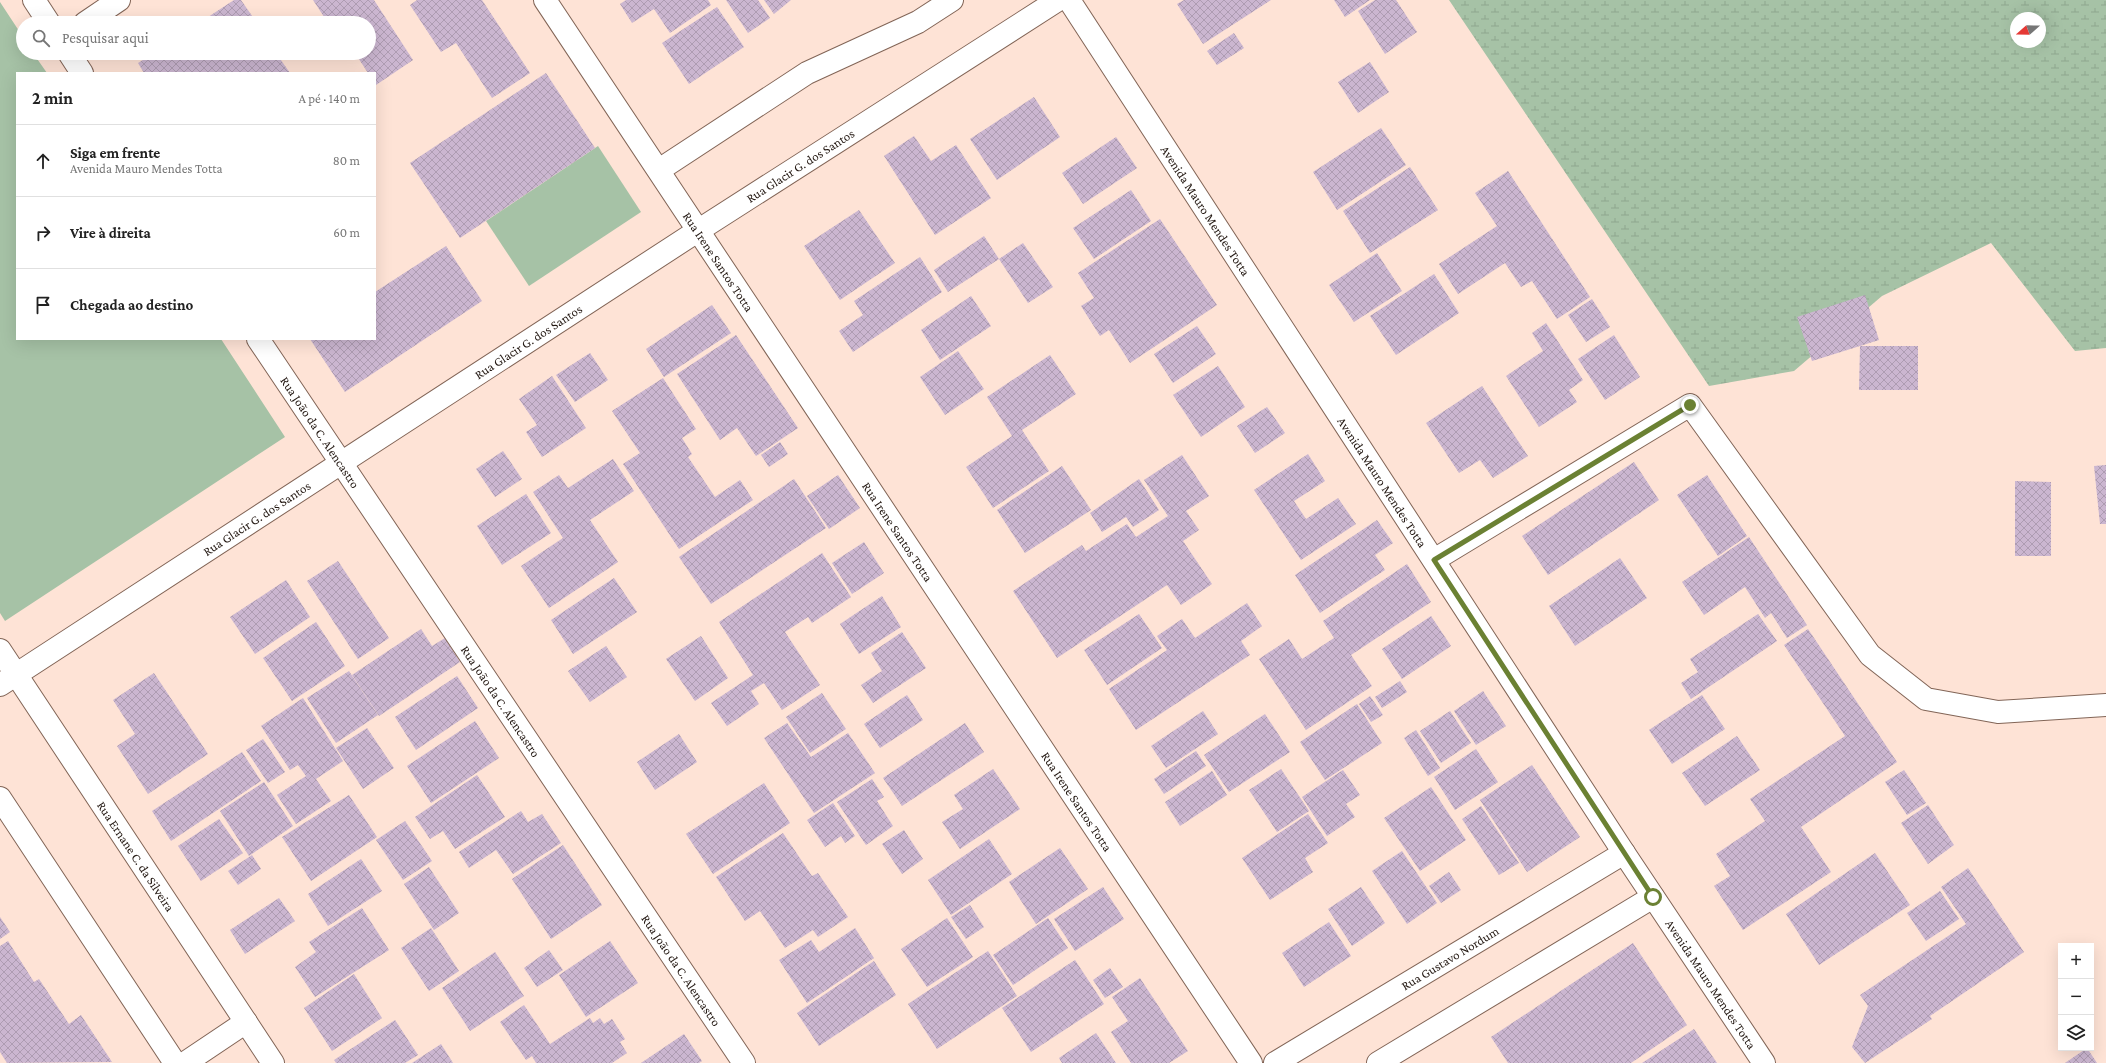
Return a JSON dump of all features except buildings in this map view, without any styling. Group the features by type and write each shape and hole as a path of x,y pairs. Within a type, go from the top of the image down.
{"street":[{"path":"34,0 44,16"},
{"path":"95,16 119,0"},
{"name":"Rua Irene Santos Totta","path":"545,0 1251,1063"},
{"path":"659,170 807,73 918,22 952,0"},
{"name":"Rua Glacir G. dos Santos","path":"8,680 699,230 1058,0"},
{"name":"Avenida Mauro Mendes Totta","path":"1069,0 1624,853 1764,1063"},
{"path":"74,60 81,72"},
{"name":"Rua João da C. Alencastro","path":"259,340 744,1063"},
{"path":"1434,560 1690,405 1870,655 1926,699 1998,712 2106,706"},
{"name":"Rua Ernane C. da Silveira","path":"0,650 8,680 246,1022 272,1063"},
{"path":"0,798 176,1063"},
{"name":"Rua Gustavo Nordum","path":"1275,1063 1624,853"},
{"path":"1378,1063 1653,897"},
{"path":"185,1063 246,1022"}],"green space":[{"path":"1449,0 2106,0 2106,348 2075,351 1991,243 1882,296 1794,371 1709,386"},
{"path":"0,2 16,26 16,60 38,60 46,72 16,72 16,340 222,340 285,437 5,621 0,613"},
{"path":"598,146 641,212 529,286 486,221"}],"route":[{"path":"1653,897 1434,560 1690,405"}]}
